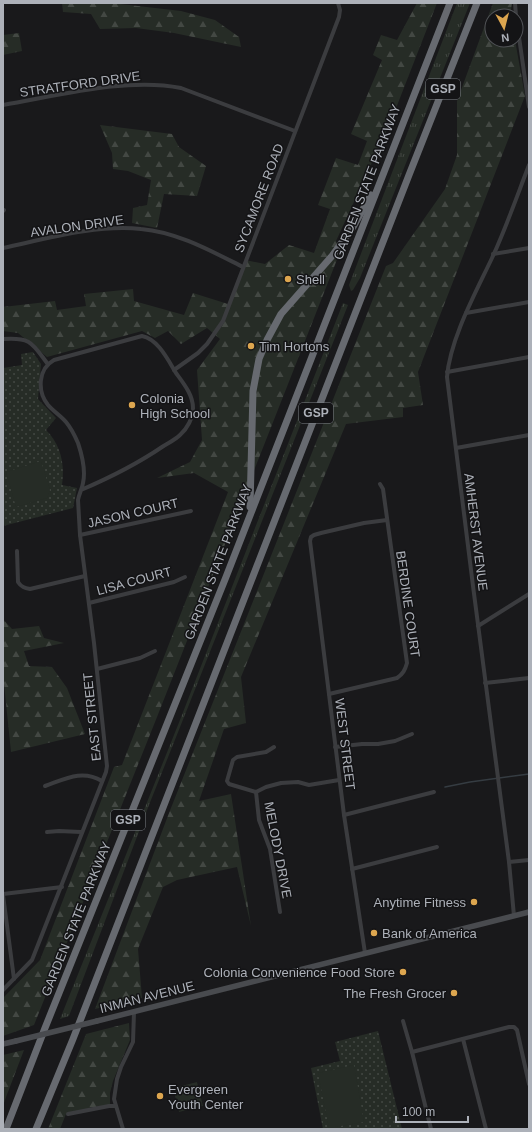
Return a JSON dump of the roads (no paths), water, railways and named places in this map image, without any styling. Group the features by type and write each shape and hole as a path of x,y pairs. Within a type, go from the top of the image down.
{"highway":[{"name":"GARDEN STATE PARKWAY","path":"6,1129 36,1049 223,584 450,3"},
{"name":"GSP","path":"36,1129 73,1039 477,3"},
{"path":"250,512 253,391 259,359 281,314 332,256 353,227 384,171"}],"main road":[{"name":"INMAN AVENUE","path":"3,1044 529,912"}],"street":[{"name":"SYCAMORE ROAD","path":"174,370 198,353 207,344 223,322 339,17 340,10 338,3"},
{"path":"521,48 529,107"},
{"name":"STRATFORD DRIVE","path":"3,106 71,93 150,84 164,84 181,88 295,131"},
{"name":"AMHERST AVENUE","path":"514,916 509,862 485,683 447,372 451,354 466,313 493,254 529,165"},
{"name":"AVALON DRIVE","path":"3,248 107,229 142,229 183,239 212,251 243,267"},
{"path":"493,254 529,248"},
{"path":"466,313 529,302"},
{"path":"3,339 15,338 32,343 47,363 60,358 142,336 146,337 154,342 192,398 193,410 187,427 179,436 148,456 81,490"},
{"path":"447,372 529,357"},
{"name":"EAST STREET","path":"3,990 32,960 62,887 81,832 106,772 107,760 80,535 78,500 83,482 83,463 78,444 67,423 43,397 40,386 41,376 47,363"},
{"path":"456,448 529,435"},
{"name":"BERDINE COURT","path":"329,694 397,678 406,668 407,663 383,489 380,484"},
{"name":"JASON COURT","path":"80,535 191,511"},
{"name":"WEST STREET","path":"365,953 339,780 310,546 311,537 314,535 346,527 387,520"},
{"path":"17,551 18,582 21,586 26,588 30,589 85,576"},
{"name":"LISA COURT","path":"89,603 174,582 185,577"},
{"path":"478,626 529,594"},
{"path":"97,669 140,658 155,651"},
{"path":"485,683 529,678"},
{"path":"335,747 378,744 395,741 412,734"},
{"path":"274,747 266,752 237,757 233,760 227,780 229,784 256,792 266,787 281,783 298,782 309,785 339,780"},
{"path":"45,786 71,777 83,775 94,777 102,781"},
{"name":"MELODY DRIVE","path":"256,792 259,820 270,849 280,912"},
{"path":"344,815 434,792"},
{"path":"47,832 59,830 81,832"},
{"path":"352,869 437,847"},
{"path":"509,862 529,860"},
{"path":"14,979 3,894 62,887"},
{"path":"123,1129 114,1099 117,1079 121,1067 133,1042 134,1012"},
{"path":"403,1021 431,1129"},
{"path":"412,1052 514,1027 517,1030 529,1084"},
{"path":"463,1039 486,1129"},
{"path":"68,1114 115,1106"}],"waterway":[{"path":"445,787 529,774"}],"place":[{"name":"Shell","path":"288,279"},
{"name":"Tim Hortons","path":"251,346"},
{"name":"Colonia High School","path":"132,405"},
{"name":"Anytime Fitness","path":"474,902"},
{"name":"Bank of America","path":"374,933"},
{"name":"Colonia Convenience Food Store","path":"403,972"},
{"name":"The Fresh Grocer","path":"454,993"},
{"name":"Evergreen Youth Center","path":"160,1096"}]}
